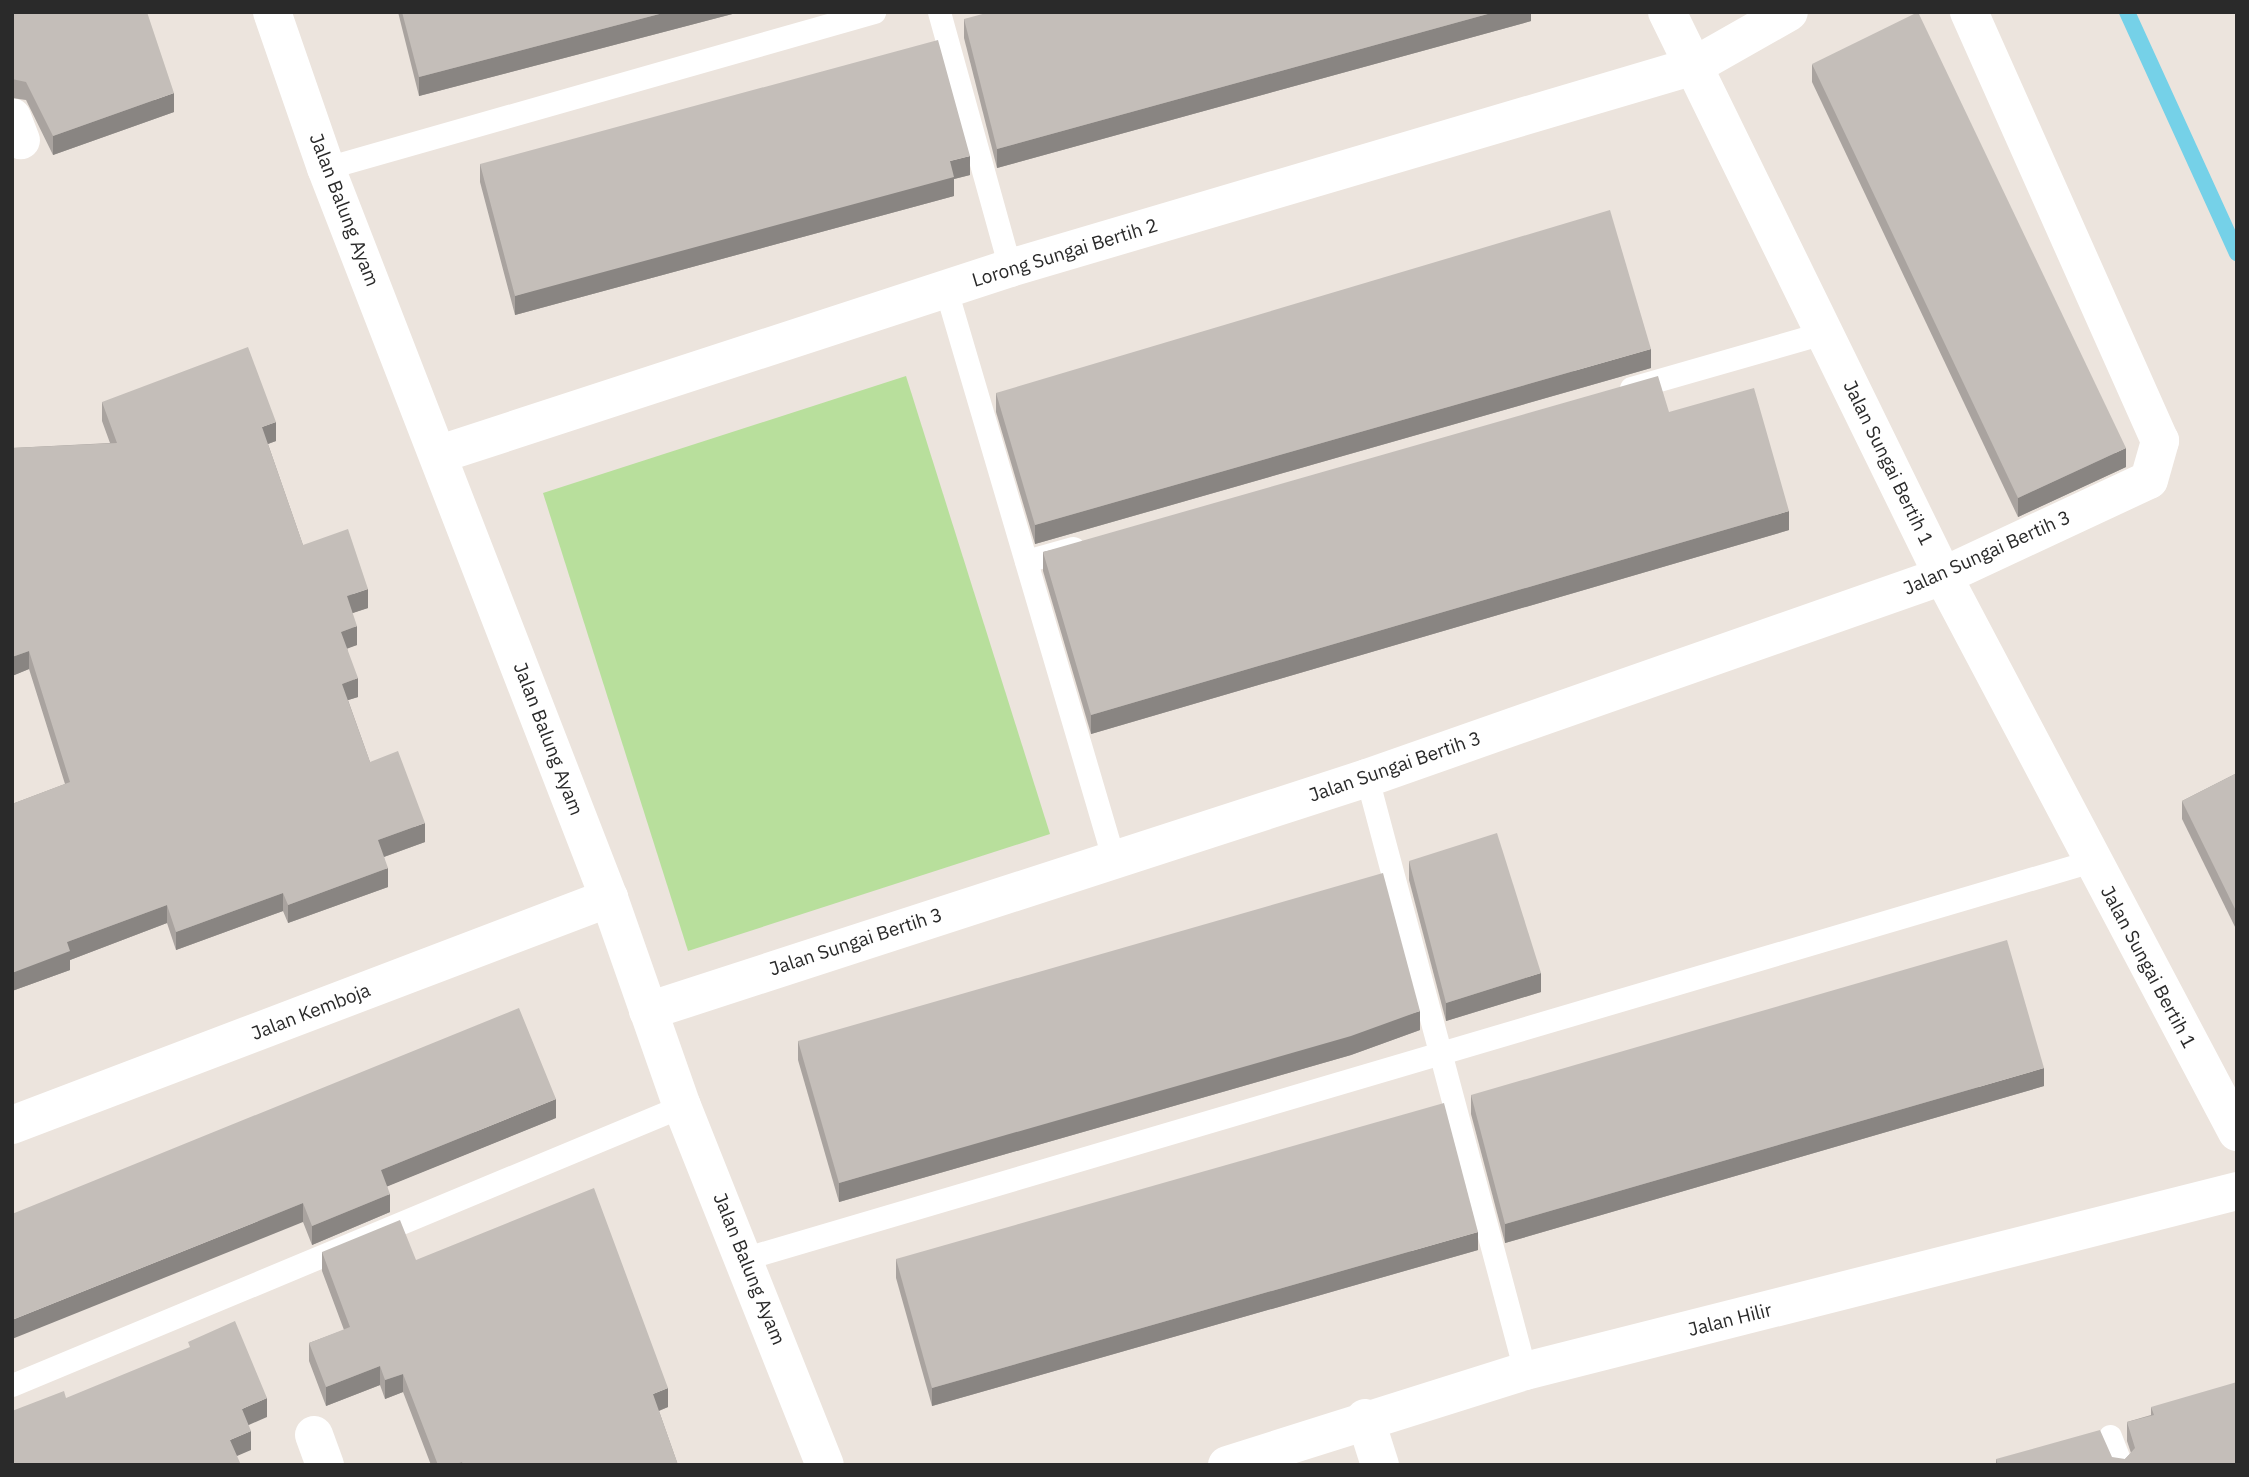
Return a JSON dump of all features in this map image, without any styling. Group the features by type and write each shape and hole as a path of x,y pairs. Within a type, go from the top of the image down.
{"street":[{"name":"Jalan Balung Ayam","path":"272,12 326,168 440,454 609,898 682,1106 746,1258 825,1465"},
{"name":"Jalan Sungai Bertih 1","path":"1667,12 1943,576 2091,861 2237,1132"},
{"name":"Lorong Sungai Bertih 2","path":"440,454 1010,268 1694,66 1789,12"},
{"name":"Jalan Sungai Bertih 3","path":"648,1011 1113,857 1367,778 1943,576 2149,480 2160,441 1969,12"},
{"name":"Jalan Kemboja","path":"12,1125 609,898"},
{"name":"Jalan Hilir","path":"1227,1465 1365,1418 1525,1371 2237,1191"},
{"path":"1365,1418 1380,1465"}],"lane":[{"path":"326,168 874,12"},
{"path":"939,12 1010,268"},
{"path":"946,290 1113,857"},
{"path":"1611,394 1823,333"},
{"path":"1026,561 1092,542"},
{"path":"1367,778 1525,1371"},
{"path":"746,1258 2091,861"},
{"path":"12,1385 682,1106"},
{"path":"2110,1436 2120,1465"}],"green space":[{"path":"906,376 1050,834 688,951 543,493"}],"building":[{"path":"12,12 147,12 174,93 53,136 26,82 12,79"},
{"path":"402,12 667,12 419,77"},
{"path":"990,12 1495,12 997,149 964,19"},
{"path":"1918,12 2126,448 2018,498 1812,64"},
{"path":"938,40 970,156 950,161 954,177 515,296 480,164"},
{"path":"1610,210 1651,349 1035,525 996,393"},
{"path":"248,347 276,422 262,427 303,545 348,529 368,589 347,596 357,626 341,632 358,678 342,684 370,762 398,751 425,823 378,840 388,868 288,905 283,893 176,932 167,905 67,942 70,951 12,973 12,804 70,782 29,651 12,657 12,448 117,443 102,402"},
{"path":"1658,376 1669,412 1754,388 1789,511 1091,715 1043,552"},
{"path":"2237,773 2237,913 2182,801"},
{"path":"1497,833 1541,973 1446,1003 1409,861"},
{"path":"1383,873 1420,1011 1351,1036 839,1183 798,1041"},
{"path":"2007,940 2044,1068 1505,1224 1471,1095"},
{"path":"519,1008 556,1099 381,1170 390,1194 312,1226 303,1203 12,1320 12,1214"},
{"path":"1444,1103 1478,1232 932,1388 896,1259"},
{"path":"594,1188 668,1388 653,1394 678,1465 463,1465 462,1462 438,1465 403,1374 385,1380 380,1366 326,1387 309,1343 350,1327 322,1252 400,1220 416,1260"},
{"path":"235,1321 267,1398 242,1409 251,1431 230,1440 241,1465 12,1465 12,1411 64,1391 66,1398 190,1347 188,1342"},
{"path":"2237,1382 2237,1465 1998,1465 1996,1459 2100,1430 2112,1457 2125,1459 2135,1448 2127,1422 2154,1415 2151,1407"}],"waterway":[{"path":"2127,12 2237,253"}]}
